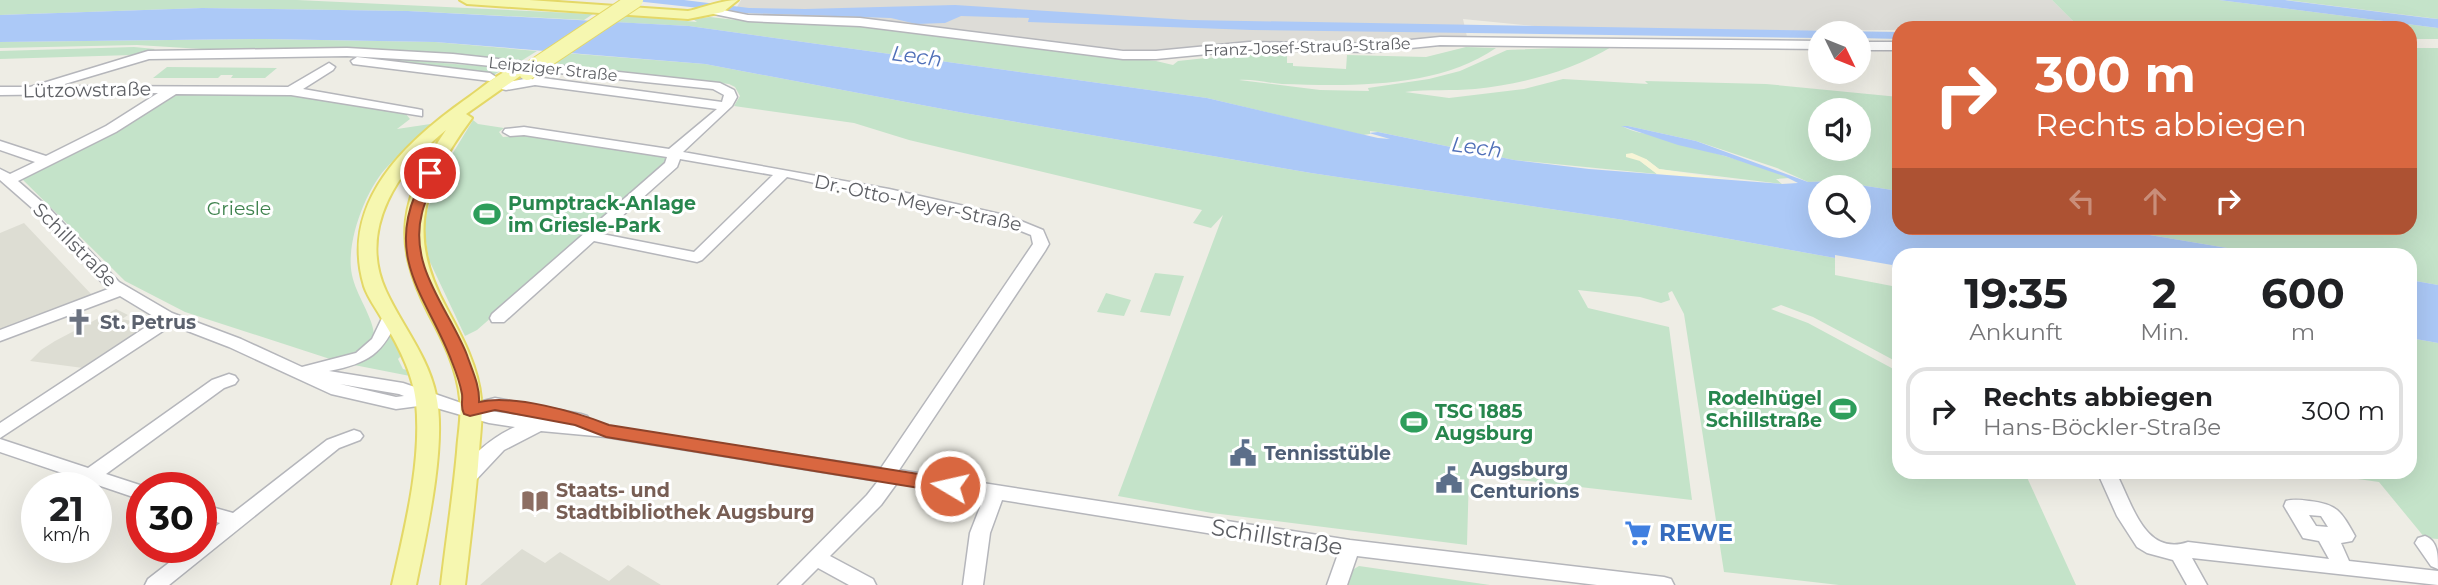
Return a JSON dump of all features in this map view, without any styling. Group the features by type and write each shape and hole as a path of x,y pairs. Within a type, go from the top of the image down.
{"main road":[{"path":"470,0 688,15 724,5"},
{"path":"526,74 625,0"},
{"path":"404,585 421,505 428,427 426,399 413,357 375,289 367,251 371,223 385,184 414,149 498,82 526,74 635,0"},
{"path":"453,585 466,478 471,395 454,344 418,274 411,238 420,194 451,133 498,82"}],"street":[{"name":"Franz-Josef-Strauß-Straße","path":"724,5 748,18 860,22 1123,55 1156,55 1249,46 1371,48 1440,41 1808,45"},
{"path":"1871,46 1892,46"},
{"name":"Leipziger Straße","path":"32,90 148,55 359,52 453,58 716,86 731,97 726,106 526,74"},
{"name":"Leipziger Straße","path":"343,59 359,52"},
{"name":"Leipziger Straße","path":"308,53 498,82"},
{"path":"291,91 329,67"},
{"name":"Lützowstraße","path":"47,161 139,114 174,89"},
{"name":"Lützowstraße","path":"1,92 174,89 291,91 417,113"},
{"path":"498,318 672,164 674,155 726,106"},
{"name":"Dr.-Otto-Meyer-Straße","path":"510,132 524,131 782,174 919,200 1030,228 1041,238 1037,251 889,476"},
{"path":"0,145 47,161"},
{"name":"Schillstraße","path":"47,161 6,182 45,212 120,290 170,319 222,338 337,390 396,402 426,399 489,417 606,431 1350,548 1664,585"},
{"path":"591,236 697,257 782,174"},
{"path":"0,336 120,290"},
{"path":"298,372 350,361 368,352 380,342 391,316"},
{"path":"0,432 170,319"},
{"path":"95,472 218,384 229,380"},
{"name":"Schillstraße","path":"470,410 495,404 579,419 606,431"},
{"name":"Schillstraße","path":"466,478 487,452 504,439 541,424"},
{"path":"155,585 333,444 354,436"},
{"path":"0,445 82,472"},
{"path":"788,585 876,497 889,476"},
{"path":"2110,479 2141,540 2153,548 2183,555"},
{"path":"973,585 980,533 995,493"},
{"path":"217,515 237,521"},
{"path":"2327,537 2338,555 2340,568"},
{"path":"2425,543 2438,561"},
{"path":"1337,585 1350,548"},
{"path":"2183,555 2188,550 2438,579"},
{"path":"2183,555 2197,585"},
{"path":"817,558 866,585"}],"shaded area":[{"path":"741,0 2052,0 2073,21 1892,21 1892,30 1871,30 1871,21 1808,21 1808,31 1791,31 1545,27 1463,19 1468,41 1438,39 1349,45 1243,43 1159,51 1126,50 843,17 747,14 737,7"},
{"path":"24,223 92,295 0,330 0,233"},
{"path":"116,309 128,315 122,319 132,321 126,326 143,330 83,368 30,361 55,341"},
{"path":"522,549 545,563 560,552 609,581 628,565 661,585 480,585"}],"green space":[{"path":"0,0 297,0 593,14 584,20 408,11 202,8 0,15"},
{"path":"2052,0 2219,0 2383,21 2073,21"},
{"path":"2285,0 2438,0 2438,19"},
{"path":"622,15 697,22 693,19 710,17 745,21 833,23 1173,65 1178,61 1205,58 1287,55 1287,63 1293,63 1293,66 1346,69 1347,55 1426,57 1466,47 1496,48 1447,71 1392,82 1308,85 1239,80 1320,90 1369,91 1368,88 1429,79 1460,71 1507,50 1613,46 1581,63 1511,84 1475,89 1405,92 1449,98 1524,89 1563,79 1648,84 1645,81 1766,84 1892,96 1892,190 1871,187 1871,175 1808,175 1808,182 1777,168 1696,141 1628,126 1622,126 1790,178 1776,179 1782,184 1659,169 1646,159 1640,161 1657,174 1514,160 1378,132 1370,131 1370,134 1363,135 1207,98 689,26 613,22"},
{"path":"2417,25 2438,28 2438,39 2417,39"},
{"path":"264,39 435,42 537,51 521,61 357,49 202,49 137,45 0,48 0,42"},
{"path":"134,47 155,49 132,55 0,59 0,51"},
{"path":"2417,48 2438,48 2438,285 2417,281 2417,248 2227,248 2150,235 2417,235"},
{"path":"565,53 705,64 964,113 1311,173 1624,220 1835,258 1835,275 1892,286 1892,359 1813,317 1781,305 1771,309 1808,323 1892,368 1892,479 2028,479 2076,585 1839,585 1724,572 1684,314 1672,291 1668,293 1670,300 1661,303 1640,297 1578,290 1588,308 1669,327 1692,500 1469,474 1467,545 1212,513 1118,496 1223,215 1211,228 1193,223 1202,210 909,140 854,123 734,106 740,96 735,87 729,84 549,64"},
{"path":"381,58 505,68 492,76 376,61"},
{"path":"167,67 277,68 265,78 231,78 233,75 221,75 218,78 153,78"},
{"name":"Griesle","path":"174,93 286,94 405,113 410,119 397,129 437,123 381,175 365,201 359,217 352,248 352,275 374,335 360,349 330,359 185,312 125,281 20,177"},
{"path":"473,120 478,124 504,128 499,132 503,137 526,135 666,157 668,164 477,330 465,336 429,260 424,230 427,211 442,171"},
{"path":"1155,273 1184,276 1170,316 1140,312"},
{"path":"1106,293 1131,300 1124,316 1097,312"},
{"path":"388,336 392,336 401,356 398,359 410,376 349,364"},
{"path":"2417,339 2438,343 2438,539 2425,538 2379,482 2358,479 2417,479"},
{"path":"1359,566 1490,585 1345,585 1349,572"}],"sand":[{"path":"1632,153 1659,169 1732,180 1657,174 1640,161 1626,157 1626,154"}],"water":[{"path":"626,0 684,0 749,8 805,9 955,5 1189,20 1808,30 1808,38 1252,30 1028,22 1029,18 961,16 945,23 916,24 891,18 745,13"},
{"path":"2219,0 2285,0 2438,19 2438,28 2417,25 2417,21 2383,21"},
{"path":"202,8 408,11 689,26 1207,98 1378,138 1390,139 1369,133 1378,132 1514,160 1589,169 1798,183 1725,156 1678,145 1621,126 1628,126 1696,141 1808,182 1808,238 1871,238 1871,187 1892,190 1892,235 2150,235 2227,248 1892,248 1892,265 1835,255 1835,258 1624,220 1311,173 964,113 705,64 435,42 264,39 0,42 0,15"},
{"path":"1871,32 1892,32 1892,39 1871,38"},
{"path":"2417,281 2438,285 2438,343 2417,339"}],"place":[{"name":"Pumptrack-Anlage im Griesle-Park","path":"487,214"},
{"name":"St. Petrus","path":"79,322"},
{"name":"Rodelhügel Schillstraße","path":"1843,409"},
{"name":"TSG 1885 Augsburg","path":"1414,422"},
{"name":"Tennisstüble","path":"1243,453"},
{"name":"Augsburg Centurions","path":"1449,480"},
{"name":"Staats- und Stadtbibliothek Augsburg","path":"535,501"},
{"name":"REWE","path":"1638,533"}],"route":[{"path":"430,173 414,214 411,238 413,255 418,274 454,344 467,379 471,395 470,410 495,404 579,419 606,431 950,486"}],"water label":[{"name":"Lech","path":"917,56"},
{"name":"Lech","path":"1477,147"}]}
